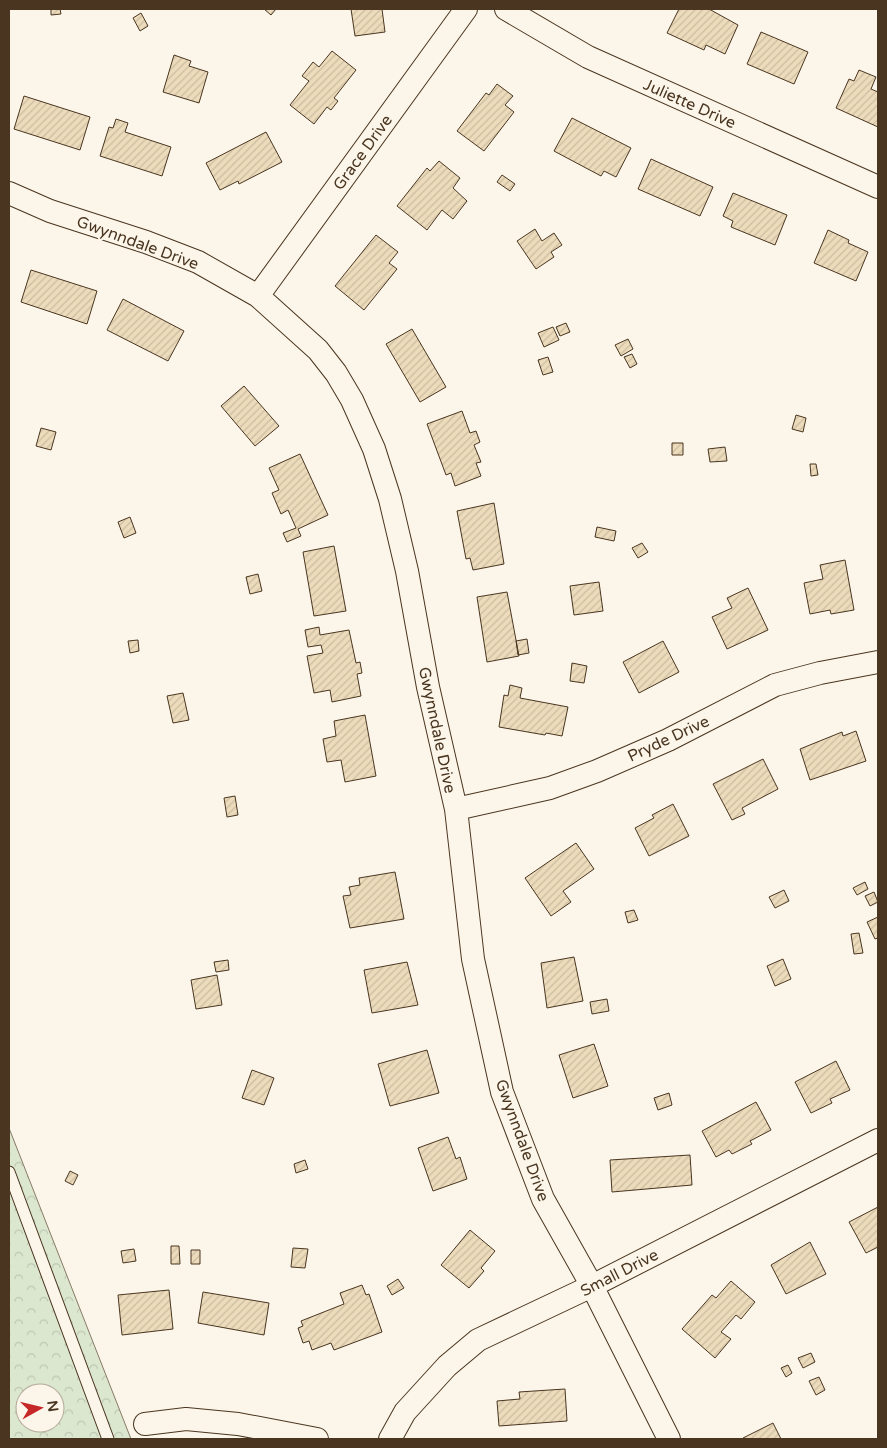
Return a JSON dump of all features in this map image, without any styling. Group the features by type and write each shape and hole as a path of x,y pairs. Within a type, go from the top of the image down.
{"street":[{"name":"Grace Drive","path":"258,296 466,9"},
{"name":"Juliette Drive","path":"506,9 588,57 878,187"},
{"name":"Gwynndale Drive","path":"9,193 50,211 146,242 198,262 258,296 318,350 352,400 374,449 390,499 407,571 428,687 456,809 473,959 502,1092 543,1199 592,1286 669,1439"},
{"name":"Pryde Drive","path":"456,809 550,788 597,771 668,740 775,685 820,673 878,662"},
{"name":"Small Drive","path":"390,1439 405,1412 447,1366 478,1340 592,1286 878,1140"},
{"path":"145,1424 186,1419 238,1424 317,1439"}],"lane":[{"path":"9,1172 108,1439"}],"green space":[{"path":"9,1128 131,1439 9,1439"}],"building":[{"path":"51,9 60,9 61,14 51,15"},
{"path":"264,9 276,9 271,15"},
{"path":"351,9 382,9 385,32 355,36"},
{"path":"679,9 709,9 738,25 725,54 706,45 704,50 667,33"},
{"path":"141,13 148,26 140,31 133,18"},
{"path":"761,32 808,52 794,84 747,64"},
{"path":"332,51 356,70 334,98 338,101 331,110 327,107 314,124 290,105 309,81 302,76 313,62 319,67"},
{"path":"174,55 191,61 189,66 208,72 199,103 163,92"},
{"path":"859,70 876,77 871,89 878,92 878,127 836,108 849,79 854,81"},
{"path":"497,84 513,96 505,105 514,112 484,151 457,131 486,93 489,95"},
{"path":"24,96 90,117 80,150 14,129"},
{"path":"572,118 631,148 616,177 604,171 601,176 554,151"},
{"path":"116,119 128,123 125,132 171,147 162,176 100,156 109,127 113,128"},
{"path":"266,132 282,162 239,184 238,181 220,190 206,163"},
{"path":"651,159 713,187 700,216 638,189"},
{"path":"439,161 460,178 453,188 467,201 453,219 442,210 427,230 397,206 427,168 430,171"},
{"path":"502,175 515,184 510,191 497,182"},
{"path":"733,193 787,215 775,245 731,227 733,221 723,216"},
{"path":"535,229 542,241 554,233 562,245 551,252 554,257 536,269 517,241"},
{"path":"828,230 849,240 848,243 868,252 856,281 814,263"},
{"path":"376,235 398,252 389,263 397,269 364,310 335,286"},
{"path":"31,270 97,291 87,324 21,302"},
{"path":"123,299 184,331 168,361 107,330"},
{"path":"566,323 570,332 560,336 556,327"},
{"path":"553,327 559,340 544,347 538,333"},
{"path":"412,329 446,387 420,402 386,344"},
{"path":"628,339 633,349 621,356 615,345"},
{"path":"632,354 637,364 630,368 624,357"},
{"path":"548,357 553,372 543,375 538,360"},
{"path":"244,386 279,426 255,446 221,406"},
{"path":"462,411 470,433 476,431 480,442 474,445 481,462 476,463 481,476 455,486 451,473 446,475 427,424"},
{"path":"796,415 806,418 803,432 792,429"},
{"path":"41,428 56,432 51,450 36,446"},
{"path":"672,443 683,443 683,455 672,455"},
{"path":"725,447 727,461 710,462 708,449"},
{"path":"300,454 328,515 298,529 301,536 287,542 283,533 296,528 288,510 281,514 272,493 279,490 269,468"},
{"path":"810,464 816,464 818,475 811,476"},
{"path":"494,503 504,564 473,570 470,558 466,559 457,511"},
{"path":"130,517 136,533 124,538 118,522"},
{"path":"597,527 616,531 614,541 595,537"},
{"path":"642,543 648,552 638,558 632,548"},
{"path":"334,546 346,611 314,616 303,552"},
{"path":"845,560 854,610 831,614 830,610 810,614 804,583 823,579 820,565"},
{"path":"258,574 262,591 250,594 246,577"},
{"path":"599,582 603,611 574,615 570,586"},
{"path":"748,588 768,630 727,649 712,617 732,608 727,598"},
{"path":"507,592 519,656 487,662 477,597"},
{"path":"319,627 320,635 349,630 356,663 360,662 362,673 357,674 361,696 332,702 330,690 314,693 307,656 323,653 321,645 308,647 305,630"},
{"path":"527,639 529,653 518,655 516,641"},
{"path":"138,640 139,651 130,653 128,641"},
{"path":"663,641 679,672 639,693 623,662"},
{"path":"572,663 587,666 584,683 570,681"},
{"path":"510,685 522,688 520,698 568,707 562,736 499,727 504,695 508,696"},
{"path":"183,693 189,720 173,723 167,696"},
{"path":"365,715 376,776 345,782 341,760 327,762 323,739 336,736 334,721"},
{"path":"856,731 866,761 810,780 800,749 842,732 843,736"},
{"path":"763,759 778,789 742,808 745,814 732,820 713,784"},
{"path":"235,796 238,815 227,817 224,798"},
{"path":"673,804 689,836 649,856 635,828 654,818 652,815"},
{"path":"576,843 594,869 563,891 571,902 551,916 525,878"},
{"path":"395,872 404,919 350,928 343,896 351,895 349,887 360,885 359,878"},
{"path":"865,882 868,889 857,895 853,888"},
{"path":"784,890 789,901 775,908 769,897"},
{"path":"874,892 878,902 870,906 865,896"},
{"path":"634,910 638,920 628,923 625,912"},
{"path":"878,917 878,938 875,939 867,922"},
{"path":"859,933 863,953 854,954 851,934"},
{"path":"574,957 583,1001 547,1008 541,963"},
{"path":"783,959 791,979 775,986 767,966"},
{"path":"228,960 229,970 216,972 214,962"},
{"path":"407,962 418,1005 372,1013 364,970"},
{"path":"217,975 222,1005 196,1009 191,980"},
{"path":"607,999 609,1011 592,1014 590,1002"},
{"path":"594,1044 608,1086 573,1098 559,1055"},
{"path":"427,1050 439,1093 390,1106 378,1064"},
{"path":"836,1061 850,1090 830,1099 832,1103 811,1113 795,1082"},
{"path":"252,1070 274,1078 264,1105 242,1098"},
{"path":"669,1093 672,1105 658,1110 654,1098"},
{"path":"756,1102 771,1130 750,1141 752,1144 732,1154 729,1150 716,1157 702,1131"},
{"path":"448,1137 456,1159 460,1157 467,1179 433,1191 418,1148"},
{"path":"690,1155 692,1185 612,1192 610,1160"},
{"path":"305,1160 308,1169 296,1173 294,1164"},
{"path":"70,1171 78,1175 73,1185 65,1181"},
{"path":"878,1207 878,1247 866,1253 849,1222"},
{"path":"470,1230 495,1251 481,1268 484,1271 469,1288 441,1265"},
{"path":"810,1242 826,1274 786,1294 771,1265"},
{"path":"171,1246 179,1246 180,1264 171,1264"},
{"path":"293,1248 308,1249 305,1268 291,1267"},
{"path":"134,1249 136,1261 123,1263 121,1251"},
{"path":"191,1250 200,1250 200,1264 191,1264"},
{"path":"398,1279 404,1288 392,1295 387,1286"},
{"path":"731,1281 755,1302 741,1319 736,1315 721,1332 731,1339 715,1358 682,1329 712,1295 716,1298"},
{"path":"362,1285 366,1295 369,1294 382,1332 334,1350 331,1343 312,1350 309,1341 303,1343 298,1328 303,1326 301,1321 344,1304 340,1293"},
{"path":"169,1290 173,1329 122,1335 118,1295"},
{"path":"203,1292 269,1303 264,1335 198,1323"},
{"path":"811,1353 815,1362 803,1368 798,1358"},
{"path":"788,1365 792,1373 786,1377 781,1368"},
{"path":"819,1377 825,1390 816,1395 809,1381"},
{"path":"565,1389 567,1421 499,1426 497,1401 520,1399 519,1392"},
{"path":"773,1423 781,1439 743,1438"}]}
